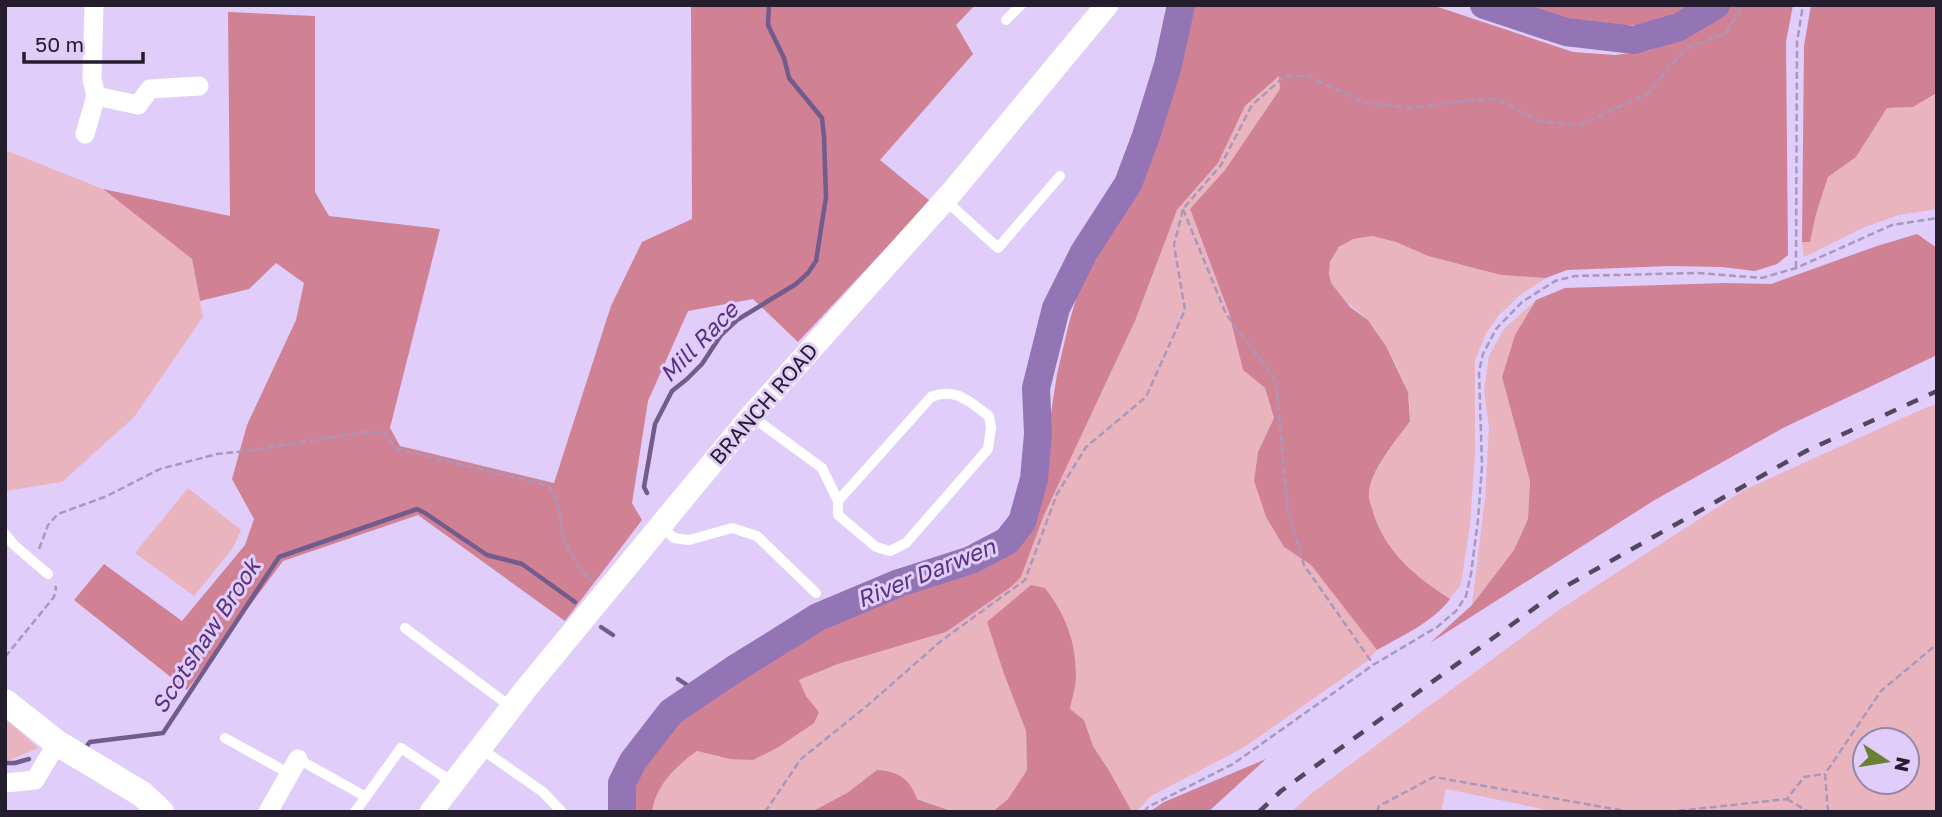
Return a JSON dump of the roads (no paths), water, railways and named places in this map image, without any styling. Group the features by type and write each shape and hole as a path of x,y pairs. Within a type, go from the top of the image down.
{"main road":[{"path":"5,702 57,743 142,794 161,812"}],"street":[{"path":"85,134 96,96 92,79 94,5"},
{"name":"BRANCH ROAD","path":"430,812 605,592 751,416 944,200 1105,6"},
{"path":"96,96 138,105 150,89 199,86"},
{"path":"5,783 35,780 57,743"},
{"path":"268,812 294,767"}],"lane":[{"path":"1006,20 1021,5"},
{"path":"944,200 998,248 1060,176"},
{"path":"751,416 822,468 838,501 838,515 876,547 890,551 906,543 988,449 991,428 989,416 963,397 954,394 942,393 931,397 838,501"},
{"path":"660,526 674,538 689,540 732,528 757,536 816,593"},
{"path":"5,534 48,574"},
{"path":"405,628 512,707"},
{"path":"225,738 366,797"},
{"path":"355,812 401,748 452,782"},
{"path":"480,748 543,792 562,812"}],"waterway":[{"name":"Mill Race","path":"647,493 644,487 655,424 672,391 702,364 721,335 737,320 796,284 816,261 826,197 822,118 789,78 784,58 768,25 769,5"},
{"name":"River Darwen","path":"622,812 622,783 633,761 671,712 818,617 899,583 971,560 1007,541 1022,522 1034,479 1038,434 1036,388 1056,308 1084,252 1128,184 1168,65 1181,5"},
{"name":"River Darwen","path":"1484,5 1566,32 1634,40 1679,27 1716,5"},
{"name":"Scotshaw Brook","path":"86,747 90,742 163,733 279,557 417,509 487,555 522,564 575,602"},
{"name":"Scotshaw Brook","path":"601,627 613,635"},
{"name":"Scotshaw Brook","path":"678,679 699,693"},
{"name":"Scotshaw Brook","path":"5,763 29,759"}],"railway":[{"path":"1259,812 1281,791 1561,589 1806,451 1937,391"}]}
